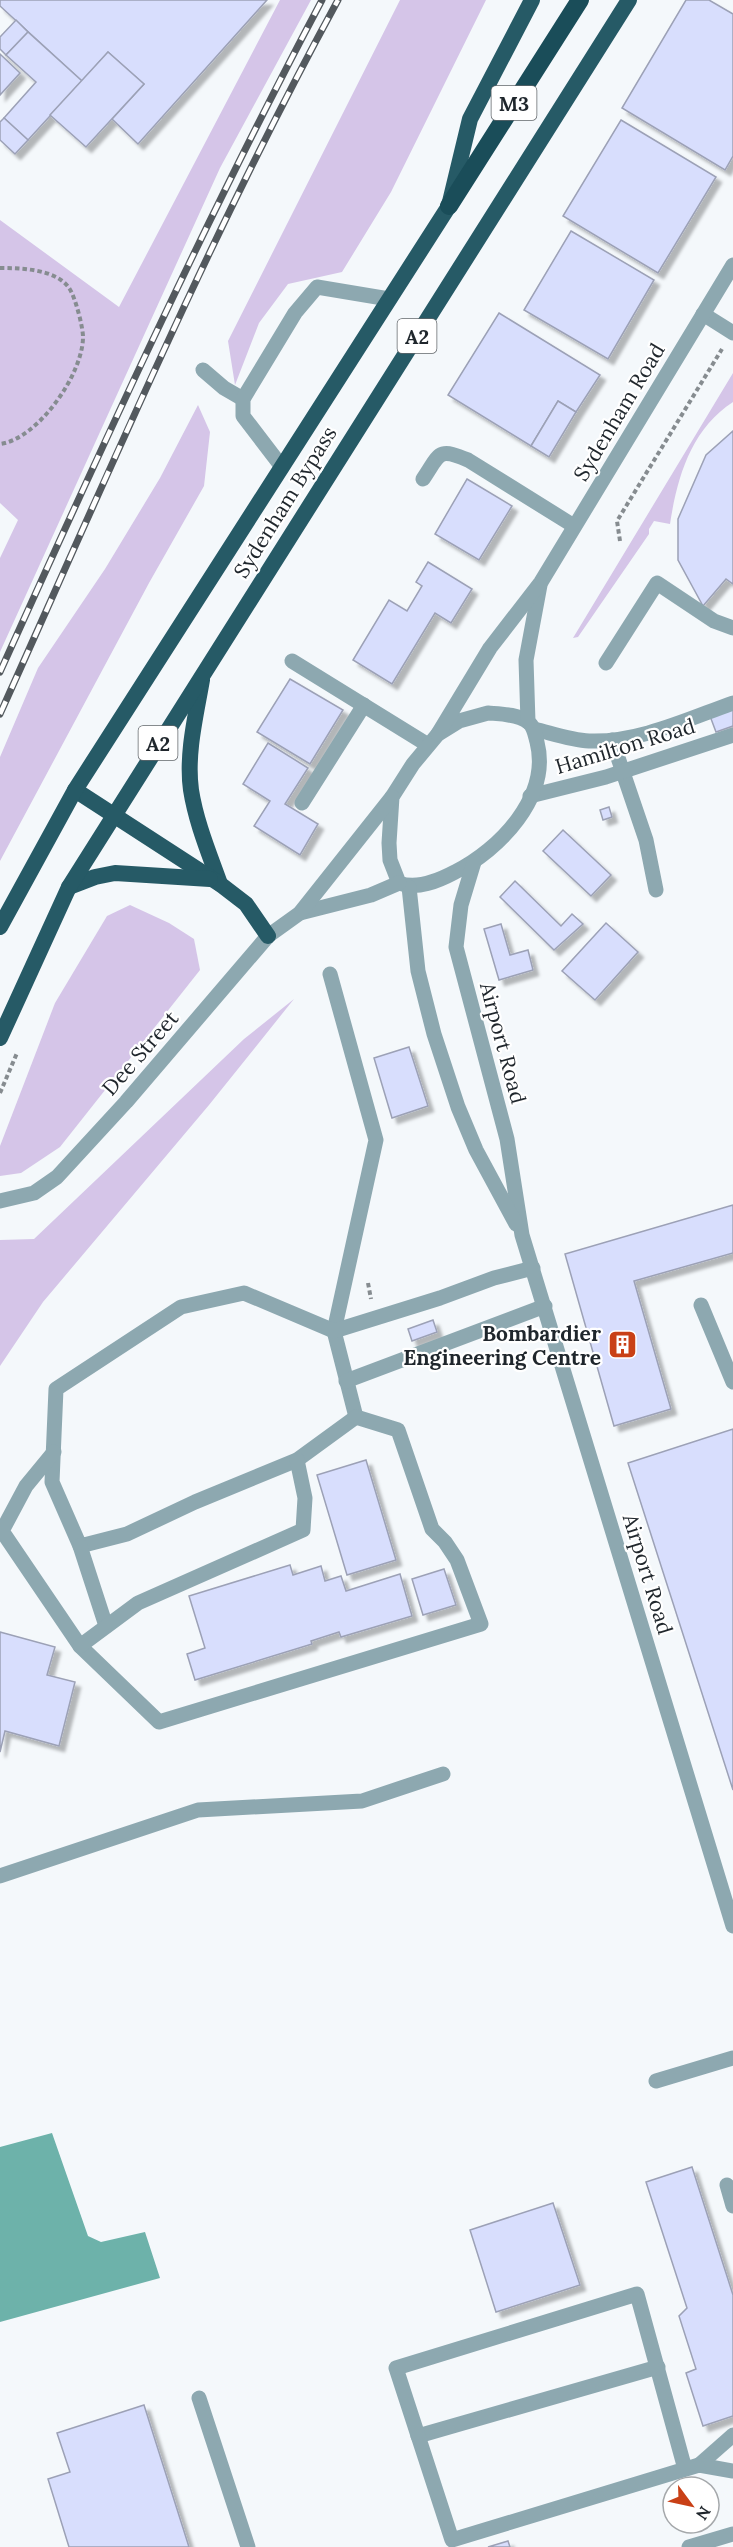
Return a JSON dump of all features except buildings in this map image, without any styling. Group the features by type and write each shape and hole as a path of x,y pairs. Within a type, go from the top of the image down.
{"highway":[{"name":"A2","path":"449,206 470,119 532,0"},
{"name":"M3","path":"449,206 580,0"},
{"name":"Sydenham Bypass","path":"0,1038 69,887 113,814 629,0"},
{"name":"Sydenham Bypass","path":"0,927 75,790 449,206"},
{"path":"204,672 192,742 191,788 215,881"},
{"path":"75,790 215,881 246,904 267,936"},
{"path":"69,887 95,877 115,873 215,881"}],"street":[{"name":"Sydenham Road","path":"433,739 489,648 541,582 733,265"},
{"path":"282,468 243,416 243,399 295,313 317,287 389,299"},
{"path":"703,314 732,332"},
{"path":"203,370 224,388 243,399"},
{"path":"423,479 439,455 449,452 468,460 574,526"},
{"name":"Sydenham Road","path":"531,725 526,660 541,582"},
{"path":"606,663 657,583 714,621 733,628"},
{"path":"292,661 364,705 433,739"},
{"name":"Hamilton Road","path":"531,725 587,741 612,740 654,730 733,703"},
{"path":"302,803 364,705"},
{"path":"488,713 509,715 531,725 539,748 537,781 504,838 474,862 440,880 404,885 390,860 392,797 413,764 433,739 459,722 488,713"},
{"name":"Hamilton Road","path":"530,796 621,772 733,735"},
{"path":"612,740 646,840 656,890"},
{"name":"Dee Street","path":"0,1201 34,1193 57,1177 134,1093 267,936 300,913 392,797"},
{"name":"Airport Road","path":"474,862 461,905 456,947 507,1138 522,1235 733,1926"},
{"name":"Dee Street","path":"300,913 404,885"},
{"name":"Airport Road","path":"404,885 418,971 434,1034 458,1107 476,1150 522,1235"},
{"path":"330,974 376,1140 334,1331 356,1417"},
{"path":"106,1626 80,1546 52,1482 56,1389 181,1307 244,1293 334,1331 440,1298 494,1278 533,1268"},
{"path":"701,1305 733,1382"},
{"path":"346,1381 545,1306"},
{"path":"54,1452 26,1486 2,1531 80,1646 159,1722 480,1624 457,1560 445,1542 432,1530 398,1430 356,1417"},
{"path":"80,1546 127,1534 195,1502 297,1460 356,1417"},
{"path":"80,1646 138,1603 303,1530 305,1498 297,1460"},
{"path":"0,1876 198,1810 362,1801 443,1774"},
{"path":"656,2081 733,2058"},
{"path":"727,2185 733,2206"},
{"path":"692,2467 658,2367 637,2294 396,2368 452,2540 692,2467 733,2470"},
{"path":"418,2436 658,2367"},
{"path":"199,2398 248,2547"},
{"path":"692,2467 733,2434"},
{"path":"688,2547 733,2534"}],"path":[{"path":"0,268 31,269 50,275 69,287 84,337 76,367 57,402 28,431 10,443 0,444"},
{"path":"620,541 617,521 732,332"}],"shaded area":[{"path":"280,0 311,0 220,168 0,652 0,558 18,520 0,503 0,220 119,307"},
{"path":"400,0 486,0 391,192 342,272 288,284 259,323 235,385 228,341"},
{"path":"733,373 733,402 706,426 696,440 682,472 670,524 654,521 649,534 578,637 573,638"},
{"path":"198,405 210,432 204,486 149,583 0,861 0,757 38,668 105,569 160,478"},
{"path":"130,905 169,923 194,939 200,970 60,1147 21,1173 0,1176 0,1146 55,1003 107,916"},
{"path":"294,999 209,1105 43,1302 0,1366 0,1240 34,1239 244,1039"},
{"path":"52,2133 88,2236 101,2242 145,2232 160,2278 0,2322 0,2147"}],"railway":[{"path":"0,672 196,249 322,0"},
{"path":"0,714 204,264 247,175 338,0"}],"place":[{"name":"Bombardier Engineering Centre","path":"622,1345"}]}
